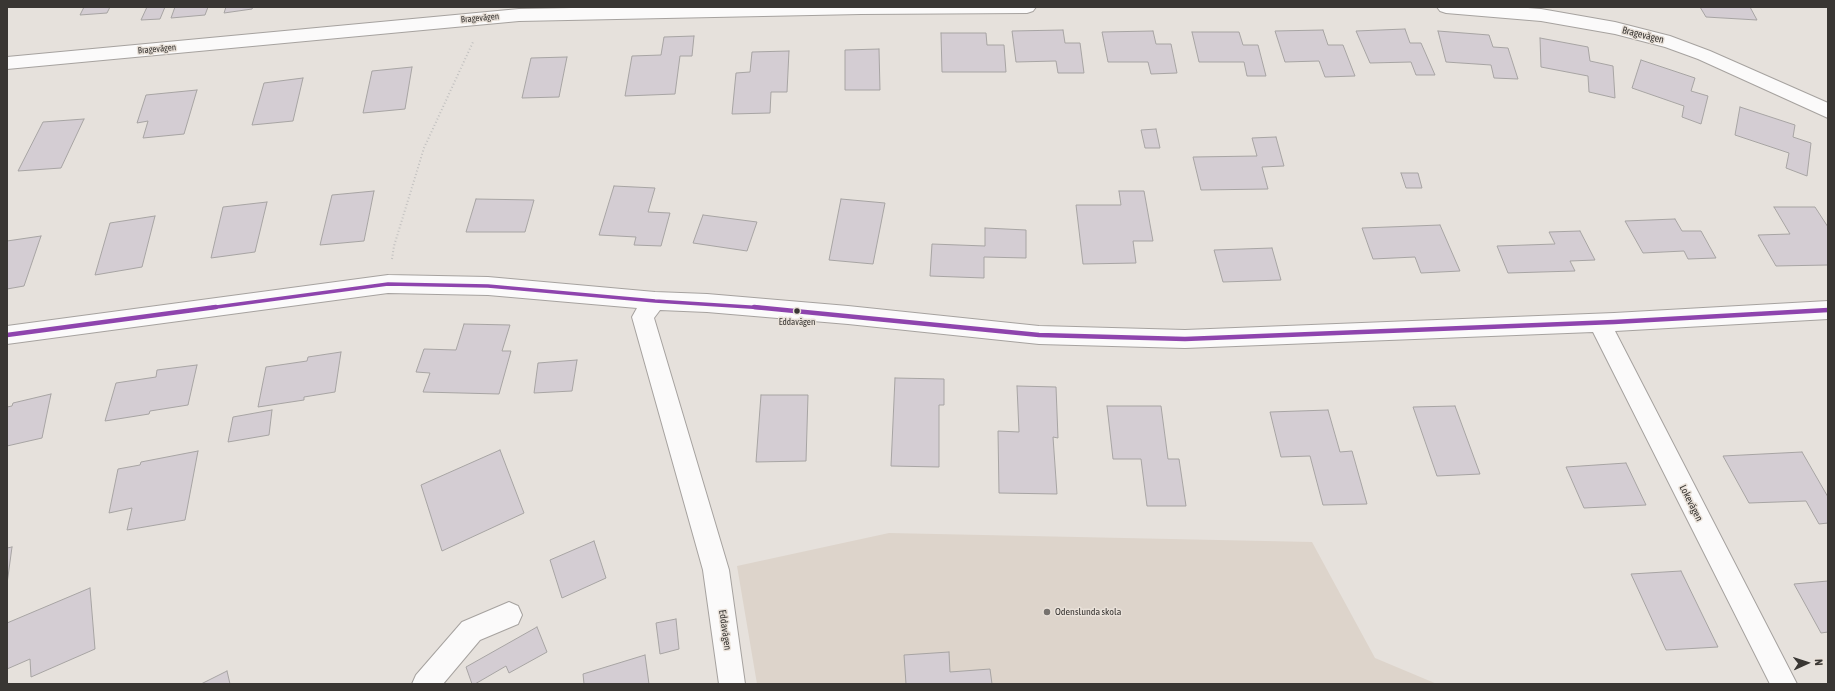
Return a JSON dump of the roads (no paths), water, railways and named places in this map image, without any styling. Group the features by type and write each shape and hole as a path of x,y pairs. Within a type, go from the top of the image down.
{"street":[{"name":"Bragevägen","path":"7,63 240,42 334,31 519,15 845,8 1027,7"},
{"name":"Bragevägen","path":"1446,7 1541,14 1614,28 1670,42 1704,55 1828,111"},
{"path":"7,335 388,284 488,286 654,301 707,303 832,313 1039,335 1185,339 1599,322 1828,310"},
{"name":"Eddavägen","path":"654,301 643,318 716,570 732,684"},
{"name":"Lokevägen","path":"1599,322 1784,684"},
{"path":"425,684 471,631 509,615"}],"place":[{"name":"Eddavägen","path":"797,311"},
{"name":"Odenslunda skola","path":"1047,612"}]}
